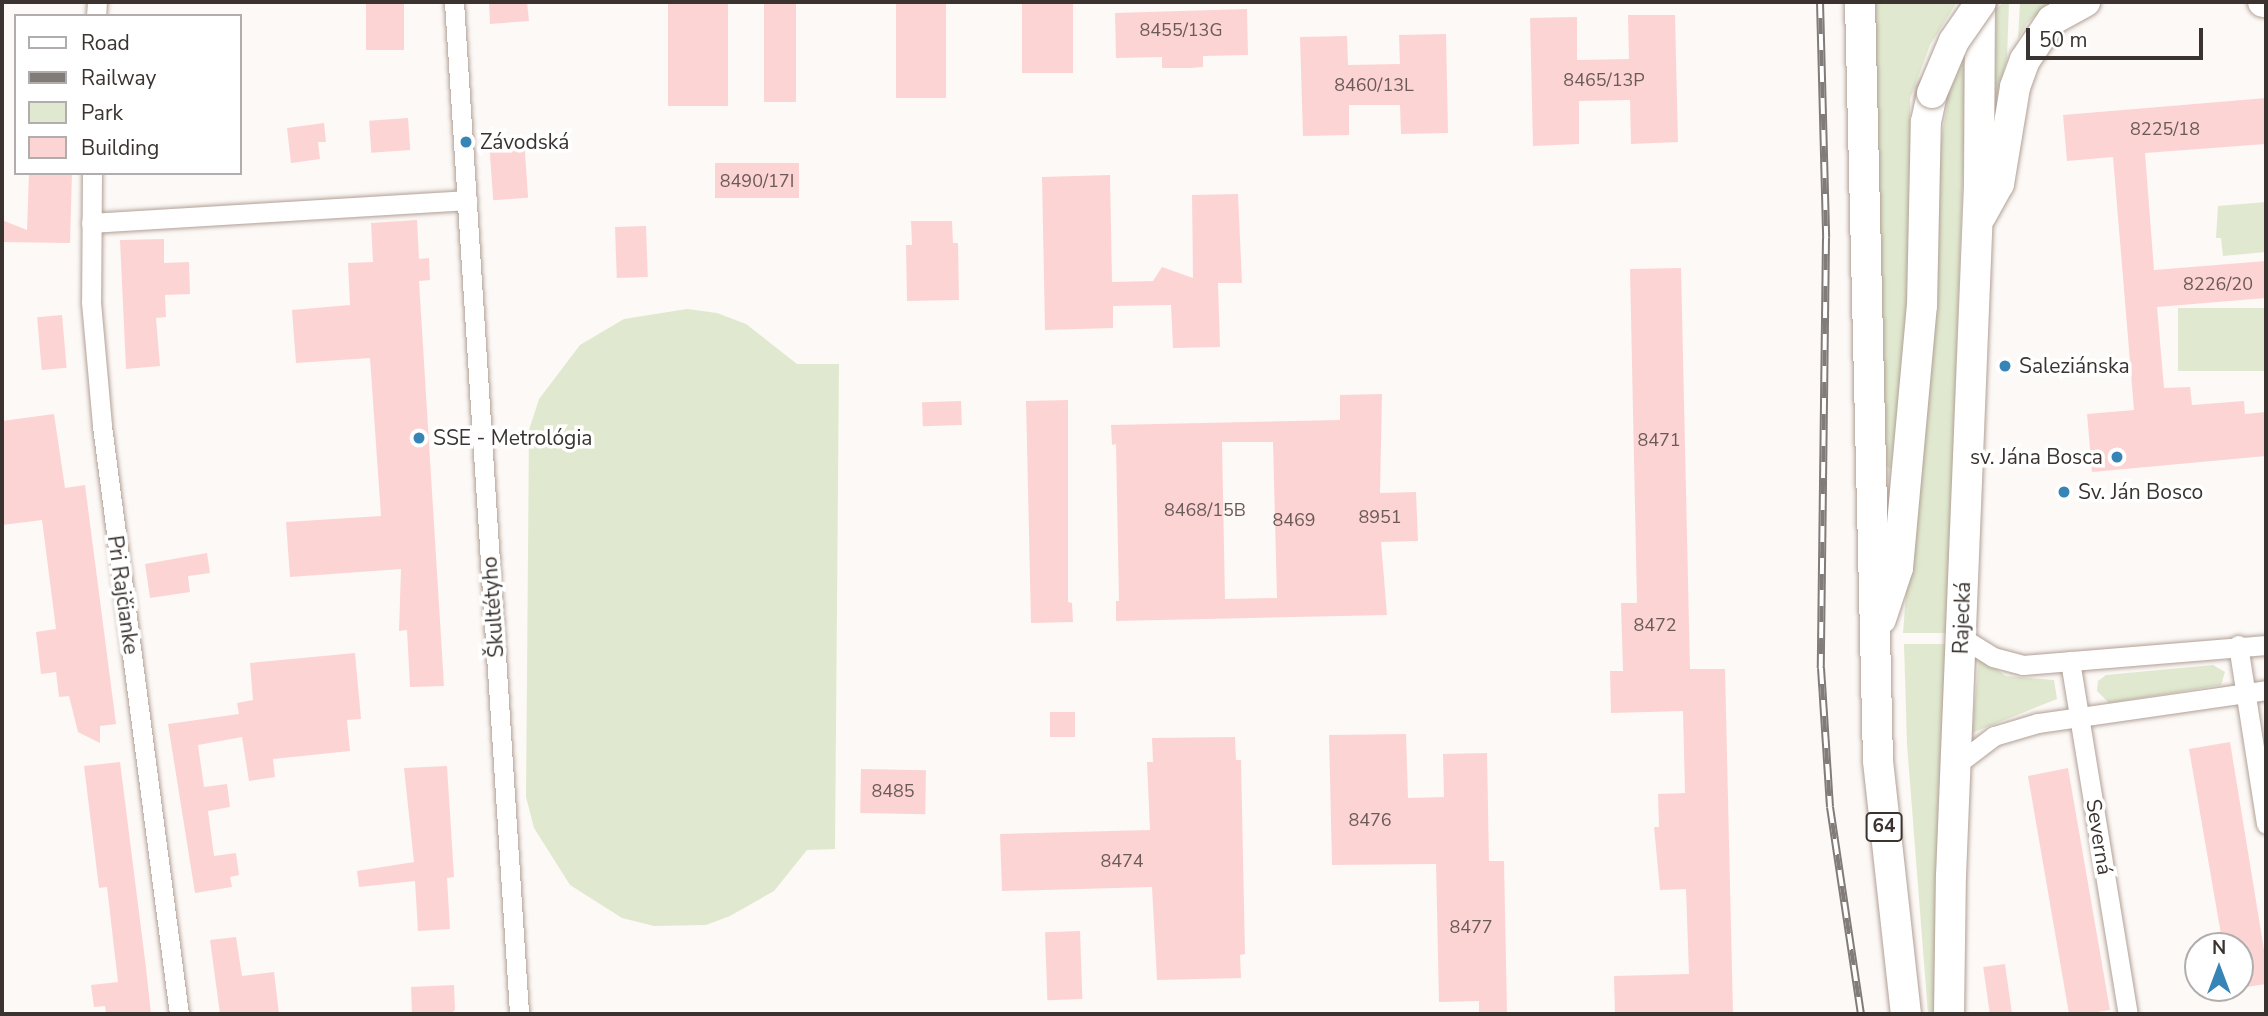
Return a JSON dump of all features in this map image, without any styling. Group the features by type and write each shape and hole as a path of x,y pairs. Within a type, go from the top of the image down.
{"main road":[{"path":"1860,2 1875,639"},
{"path":"1875,639 1898,568 1922,306 1926,133 1932,93 1954,41 1980,2"},
{"name":"Rajecká","path":"1950,1014 1956,765 1977,223 1980,2"},
{"path":"1977,223 1999,184 2015,87 2025,60 2052,20 2085,2"},
{"name":"64","path":"1875,639 1878,761 1906,1014"}],"street":[{"name":"Škultétyho","path":"454,2 519,1014"},
{"name":"Pri Rajčianke","path":"92,175 91,302 104,439 179,1014"},
{"path":"91,223 467,200"},
{"path":"1961,637 1993,657 2023,665 2238,645 2266,645"},
{"path":"2238,645 2266,824"},
{"name":"Severná","path":"2070,661 2128,1014"},
{"path":"1956,765 1994,736 2080,718 2266,690"}],"green space":[{"path":"1874,2 1957,2 1930,45 1910,99 1911,301 1891,469 1886,466"},
{"path":"2004,2 2009,2 2007,58 1995,102 1996,9"},
{"path":"2020,2 2052,2 2027,23 2018,39"},
{"path":"1967,52 1947,633 1903,633 1940,147 1952,77"},
{"path":"2266,202 2266,252 2223,256 2221,238 2216,238 2218,206"},
{"path":"2178,308 2266,308 2266,371 2178,371"},
{"path":"687,309 717,313 746,324 797,364 839,364 835,849 807,850 774,891 730,916 706,925 654,926 622,918 570,885 534,828 526,797 529,430 539,399 580,345 624,319"},
{"path":"1904,644 1947,644 1936,1014 1928,1014 1907,744"},
{"path":"1979,657 2006,676 2054,680 2057,699 1972,733"},
{"path":"2213,665 2225,672 2221,685 2109,703 2097,691 2098,681 2106,675"}],"building":[{"path":"366,2 404,2 404,50 366,50"},
{"path":"489,2 527,2 529,21 490,24"},
{"path":"668,2 728,2 728,106 668,106"},
{"path":"764,2 796,2 796,102 764,102"},
{"path":"896,2 946,2 946,98 896,98"},
{"path":"1022,2 1073,2 1073,73 1022,73"},
{"path":"1247,9 1248,55 1203,56 1203,67 1190,68 1162,68 1162,57 1116,58 1115,13"},
{"path":"1628,15 1675,15 1678,142 1631,144 1630,100 1579,101 1579,144 1533,146 1530,18 1577,17 1577,60 1629,59"},
{"path":"1446,34 1448,133 1401,134 1400,105 1349,105 1349,135 1303,136 1300,37 1347,36 1348,65 1400,64 1399,35"},
{"path":"2266,98 2266,144 2145,153 2154,270 2266,261 2266,298 2157,307 2164,388 2190,387 2192,405 2244,401 2245,414 2266,412 2266,456 2092,472 2087,414 2134,410 2113,157 2067,161 2063,115"},
{"path":"408,118 410,150 371,153 369,121"},
{"path":"324,123 326,142 318,142 320,159 291,163 287,128"},
{"path":"524,139 528,198 493,200 489,141"},
{"path":"715,163 799,163 799,198 715,198"},
{"path":"29,175 72,175 70,243 2,242 2,220 27,230"},
{"path":"1110,175 1112,282 1153,281 1162,267 1193,278 1192,195 1238,194 1242,283 1218,283 1220,347 1173,348 1171,305 1113,306 1113,328 1045,330 1042,177"},
{"path":"417,220 419,259 429,258 430,280 419,281 444,686 410,687 407,630 399,631 401,569 290,577 286,522 381,516 370,358 296,363 292,310 350,305 348,263 373,262 371,223"},
{"path":"911,221 952,221 953,243 958,243 959,300 907,301 906,245 912,245"},
{"path":"646,226 648,277 617,278 615,227"},
{"path":"164,239 164,263 189,262 190,294 165,295 166,317 156,318 160,366 126,369 120,240"},
{"path":"1681,268 1690,669 1725,669 1733,1014 1615,1014 1614,976 1689,974 1686,889 1660,890 1654,827 1659,827 1658,794 1685,793 1683,711 1611,713 1610,671 1623,671 1621,603 1637,603 1630,269"},
{"path":"62,315 67,368 42,370 37,317"},
{"path":"1382,394 1380,493 1416,492 1418,541 1381,542 1387,615 1116,621 1116,601 1119,601 1116,444 1112,445 1111,425 1340,420 1340,395","holes":["1222,442 1273,442 1277,598 1225,599"]},
{"path":"1068,400 1068,602 1072,603 1073,622 1031,623 1026,401"},
{"path":"961,401 962,425 923,426 922,402"},
{"path":"54,414 65,488 85,485 116,724 100,726 100,743 78,732 69,696 59,697 56,672 41,674 36,632 56,629 42,520 2,525 2,421"},
{"path":"207,553 210,573 188,576 190,592 150,598 145,564"},
{"path":"355,653 361,719 347,720 350,751 273,759 275,777 249,781 242,737 198,745 204,787 227,784 230,807 208,811 214,856 236,853 239,875 230,877 232,887 195,893 168,724 239,714 237,703 253,700 250,663"},
{"path":"1050,712 1075,712 1075,737 1050,737"},
{"path":"1406,734 1408,798 1444,797 1443,754 1487,753 1489,861 1504,861 1507,1014 1479,1014 1479,1001 1439,1002 1436,864 1332,865 1329,735"},
{"path":"1235,737 1236,760 1241,760 1245,954 1240,955 1241,978 1157,980 1152,887 1002,891 1000,834 1150,830 1147,762 1153,762 1152,738"},
{"path":"2230,742 2266,962 2266,984 2254,986 2254,932 2221,932 2189,749"},
{"path":"120,762 151,1014 106,1014 105,1006 94,1007 91,985 118,982 107,887 99,888 84,766"},
{"path":"447,766 454,877 447,878 450,929 418,931 415,881 359,887 357,871 414,862 404,768"},
{"path":"2068,768 2110,1010 2084,1014 2069,1014 2028,776"},
{"path":"861,769 926,770 925,814 860,813"},
{"path":"1080,931 1082,999 1047,1000 1045,932"},
{"path":"236,937 242,976 274,972 279,1014 220,1014 210,940"},
{"path":"2005,964 2012,1014 1990,1014 1983,967"},
{"path":"454,985 455,1010 451,1014 412,1014 411,987"}],"railway":[{"path":"1820,2 1826,238 1821,668 1830,807 1861,1014"}],"place":[{"name":"Závodská","path":"466,142"},
{"name":"Saleziánska","path":"2005,366"},
{"name":"SSE - Metrológia","path":"419,438"},
{"name":"sv. Jána Bosca","path":"2117,457"},
{"name":"Sv. Ján Bosco","path":"2064,492"}]}
